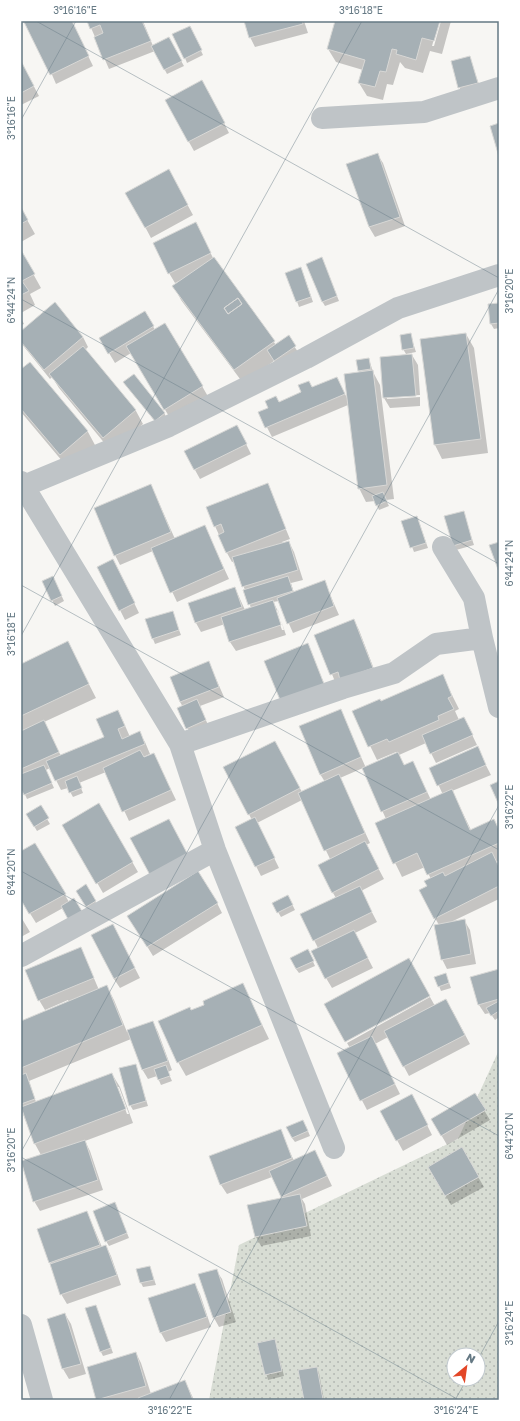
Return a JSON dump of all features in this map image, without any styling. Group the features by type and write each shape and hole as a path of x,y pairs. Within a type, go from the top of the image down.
{"street":[{"path":"322,118 424,112 499,88"},
{"path":"334,1148 215,850 180,744 23,484 169,426 306,358 398,308 499,275"},
{"path":"443,546 474,598 499,707"},
{"path":"180,744 343,688 394,673 436,644 482,638"},
{"path":"21,956 215,850"},
{"path":"21,1325 42,1400"}],"shaded area":[{"path":"499,1050 499,1400 209,1400 239,1245 458,1139"}],"building":[{"path":"72,21 89,56 50,75 24,22"},
{"path":"87,21 142,21 151,41 103,60 94,37 103,33 100,25 90,29"},
{"path":"244,21 302,21 303,24 249,38"},
{"path":"335,21 440,21 434,41 422,38 416,60 396,54 397,50 392,49 386,72 380,71 375,87 358,83 365,60 327,49"},
{"path":"190,26 202,50 184,59 172,34"},
{"path":"169,37 182,61 164,70 151,46"},
{"path":"470,56 478,83 458,88 451,61"},
{"path":"21,61 34,86 21,93"},
{"path":"202,80 225,123 188,142 165,100"},
{"path":"499,123 499,157 490,126"},
{"path":"378,153 400,217 369,227 346,164"},
{"path":"169,169 188,205 145,228 125,193"},
{"path":"21,207 28,220 21,224"},
{"path":"196,222 211,253 168,274 153,243"},
{"path":"21,250 35,274 22,281 29,291 21,295"},
{"path":"214,257 275,341 234,370 172,286","holes":["238,298 242,304 228,314 224,308"]},
{"path":"322,257 337,296 322,302 306,264"},
{"path":"301,267 311,297 296,302 285,273"},
{"path":"238,298 242,304 228,314 224,308"},
{"path":"55,302 83,337 44,370 21,342 21,331"},
{"path":"499,303 499,323 490,324 488,304"},
{"path":"145,311 154,326 108,354 99,338"},
{"path":"165,323 203,386 164,410 126,346"},
{"path":"411,333 414,348 402,350 400,335"},
{"path":"466,333 481,439 434,445 420,339"},
{"path":"289,335 296,346 274,361 267,350"},
{"path":"83,346 136,410 103,438 49,374"},
{"path":"412,354 416,396 383,398 380,357"},
{"path":"369,358 371,369 358,371 356,360"},
{"path":"30,362 88,431 60,455 21,409 21,369"},
{"path":"373,370 387,485 358,489 344,374"},
{"path":"134,374 165,413 155,421 123,382"},
{"path":"337,377 345,394 265,428 258,412 268,408 265,401 276,396 279,402 301,392 298,385 309,381 312,387"},
{"path":"237,425 247,444 194,470 184,451"},
{"path":"268,483 286,529 226,553 218,535 224,532 221,524 214,527 206,507"},
{"path":"151,484 171,532 114,556 94,508"},
{"path":"383,492 387,501 376,506 372,496"},
{"path":"464,511 472,540 453,546 444,516"},
{"path":"417,516 426,543 410,548 401,521"},
{"path":"205,525 224,569 170,593 151,548"},
{"path":"289,541 298,570 242,587 232,557"},
{"path":"499,542 499,572 489,545"},
{"path":"113,559 135,603 119,611 97,567"},
{"path":"53,576 62,596 51,601 42,581"},
{"path":"288,576 293,591 248,605 243,590"},
{"path":"325,580 334,606 287,624 277,598"},
{"path":"235,587 242,607 195,623 188,603"},
{"path":"273,600 281,625 229,642 221,617"},
{"path":"173,611 179,630 152,639 145,619"},
{"path":"354,619 373,668 340,680 338,672 330,675 314,635"},
{"path":"68,641 89,684 21,716 21,664"},
{"path":"308,643 326,689 283,707 264,661"},
{"path":"209,661 219,687 180,702 170,677"},
{"path":"443,674 452,696 448,698 454,709 438,716 439,720 389,742 387,739 368,747 352,711 380,699 381,701"},
{"path":"197,699 206,720 186,729 177,708"},
{"path":"341,709 361,757 320,775 299,726"},
{"path":"118,710 125,726 118,729 122,739 140,731 145,744 55,781 46,761 104,737 96,719"},
{"path":"464,717 473,735 430,754 422,735"},
{"path":"44,720 59,752 21,769 21,731"},
{"path":"275,741 300,788 248,815 223,767"},
{"path":"478,746 486,765 437,786 429,768"},
{"path":"140,750 144,757 154,753 171,790 122,812 103,768"},
{"path":"398,752 404,765 413,761 427,792 381,812 362,768"},
{"path":"44,765 52,783 24,795 21,789 21,774"},
{"path":"339,774 365,833 324,851 298,793"},
{"path":"77,776 82,788 69,793 65,781"},
{"path":"499,781 499,805 490,785"},
{"path":"452,789 470,830 494,819 499,830 499,843 427,875 417,853 393,864 375,823"},
{"path":"99,803 133,862 96,884 62,825"},
{"path":"41,805 49,818 34,827 26,814"},
{"path":"255,817 275,858 255,867 235,827"},
{"path":"169,819 188,855 150,875 130,838"},
{"path":"365,841 379,869 332,893 318,865"},
{"path":"35,843 66,894 29,914 21,900 21,851"},
{"path":"492,852 499,867 499,886 434,919 419,890 427,886 424,881 443,872 445,876"},
{"path":"198,871 218,903 147,947 127,916"},
{"path":"86,884 96,901 86,907 76,891"},
{"path":"360,886 372,912 313,941 300,914"},
{"path":"288,895 293,905 277,913 272,903"},
{"path":"74,898 83,913 69,921 61,906"},
{"path":"465,919 471,954 441,960 434,925"},
{"path":"113,924 135,968 114,979 91,935"},
{"path":"354,930 368,958 325,979 311,951"},
{"path":"81,947 94,978 38,1001 25,970"},
{"path":"308,949 314,961 296,969 290,958"},
{"path":"409,958 430,996 345,1042 324,1004"},
{"path":"499,969 499,999 478,1005 470,977"},
{"path":"446,973 449,983 438,987 434,977"},
{"path":"243,983 262,1025 177,1063 158,1021 190,1007 191,1010 204,1005 203,1001"},
{"path":"107,985 123,1025 21,1068 21,1021"},
{"path":"446,999 465,1035 403,1067 384,1031"},
{"path":"499,1001 499,1011 491,1016 486,1008"},
{"path":"153,1021 168,1061 142,1070 127,1030"},
{"path":"372,1036 395,1084 360,1101 337,1053"},
{"path":"136,1064 146,1101 129,1106 119,1068"},
{"path":"166,1065 170,1076 158,1080 154,1069"},
{"path":"26,1073 35,1099 21,1104 21,1075"},
{"path":"112,1073 126,1109 34,1144 21,1107"},
{"path":"475,1093 486,1110 441,1136 431,1119"},
{"path":"412,1094 428,1125 396,1141 380,1111"},
{"path":"303,1120 308,1131 292,1138 286,1127"},
{"path":"281,1129 292,1158 220,1185 209,1156"},
{"path":"85,1140 98,1180 33,1202 21,1161"},
{"path":"462,1147 479,1177 445,1196 428,1167"},
{"path":"315,1150 327,1176 281,1197 269,1171"},
{"path":"300,1194 307,1226 255,1237 247,1205"},
{"path":"115,1202 127,1233 105,1242 93,1211"},
{"path":"87,1211 100,1245 49,1263 37,1229"},
{"path":"106,1245 117,1275 60,1295 50,1264"},
{"path":"150,1266 154,1280 140,1283 136,1269"},
{"path":"217,1269 231,1312 213,1318 198,1274"},
{"path":"195,1283 207,1317 160,1333 148,1298"},
{"path":"96,1305 111,1348 100,1352 85,1308"},
{"path":"65,1313 81,1364 62,1369 47,1319"},
{"path":"275,1339 282,1371 265,1375 257,1343"},
{"path":"136,1352 146,1386 96,1400 87,1367"},
{"path":"317,1367 323,1399 304,1400 298,1370"},
{"path":"185,1380 193,1400 139,1400 138,1398"}]}
